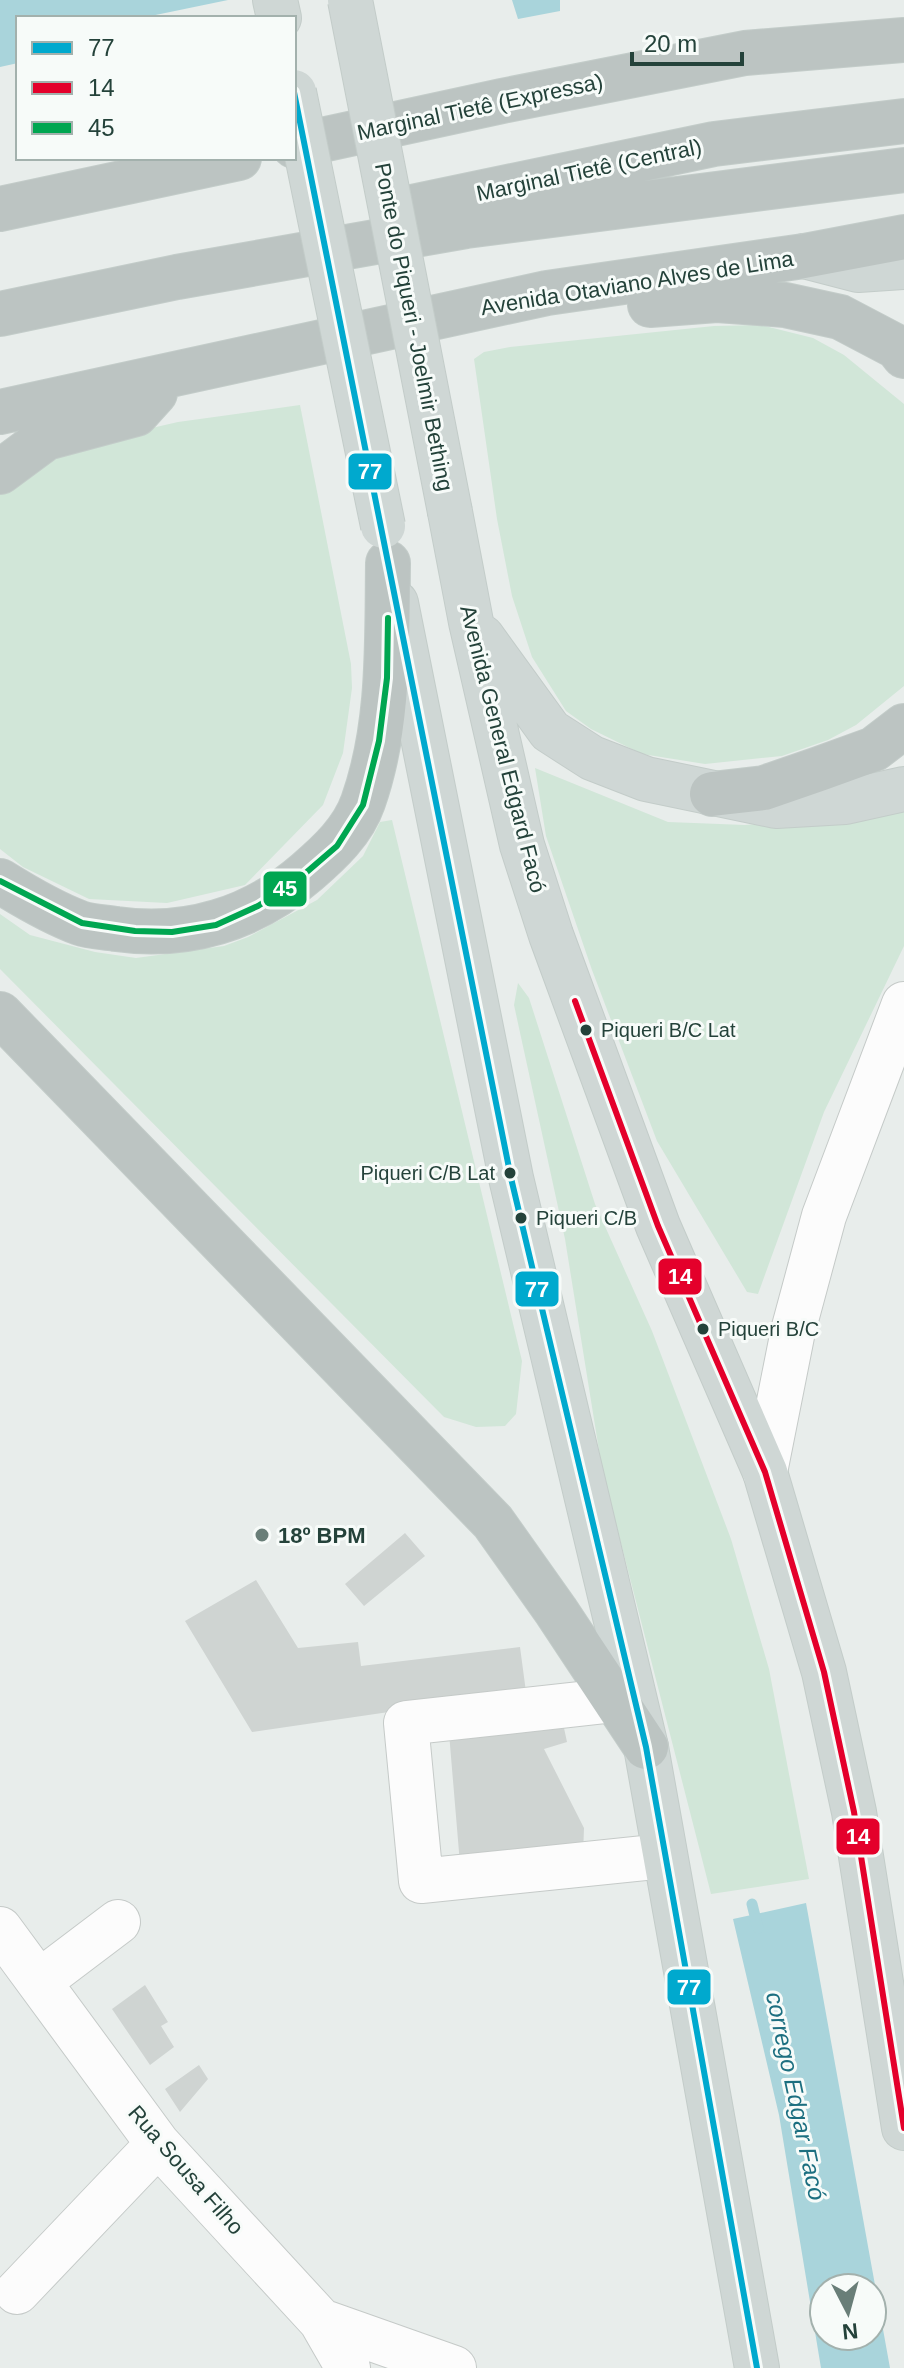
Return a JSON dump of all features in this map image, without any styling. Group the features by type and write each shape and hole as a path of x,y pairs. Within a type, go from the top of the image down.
{"highway":[{"name":"Marginal Tietê (Expressa)","path":"296,146 745,53 904,40"},
{"name":"Marginal Tietê (Central)","path":"177,277 278,238 573,171 714,144 904,121"},
{"path":"0,209 230,160"},
{"path":"0,314 177,277 466,226 904,170"},
{"name":"Avenida Otaviano Alves de Lima","path":"0,412 547,293 804,256 904,237"},
{"path":"547,293 592,310 717,300 785,305 840,317 897,347 904,356"},
{"path":"0,472 46,438 136,414 171,377"},
{"path":"0,881 82,923 172,932 216,925 258,906 294,883 337,846 363,805 379,741 387,678 386,544"},
{"path":"712,794 764,788 819,769 874,749 904,726"},
{"path":"0,1014 493,1522 646,1747"}],"main road":[{"name":"Ponte do Piqueri - Joelmir Bething","path":"350,0 450,512"},
{"path":"296,102 511,1178 646,1747 757,2368"},
{"name":"Avenida Otaviano Alves de Lima","path":"804,256 858,270 904,267"},
{"name":"Avenida General Edgard Facó","path":"450,512 471,622 522,845 551,935 658,1226 765,1472 824,1672 854,1812 904,2128"},
{"path":"471,622 550,731 592,758 646,779 776,806 845,802 904,789"}],"street":[{"path":"765,1472 793,1331 824,1216 904,1004"},
{"path":"615,1700 406,1723 421,1881 664,1856"},
{"path":"40,1981 118,1922"},
{"name":"Rua Sousa Filho","path":"0,1929 158,2144 321,2321 348,2368"},
{"path":"17,2292 158,2144"},
{"path":"321,2321 454,2368"}],"green space":[{"path":"761,325 813,338 844,355 904,404 904,686 856,725 828,740 782,756 705,764 642,754 591,729 566,711 532,657 512,596 497,519 474,359 484,352 510,347 714,326"},
{"path":"300,405 351,664 352,688 343,753 323,805 245,885 167,903 89,899 23,867 0,849 0,495 23,473 95,441 178,422"},
{"path":"535,768 668,822 745,825 885,813 904,806 904,946 824,1112 758,1294 747,1292 657,1141 592,970 546,836"},
{"path":"392,820 522,1361 516,1414 505,1426 476,1427 444,1417 0,969 0,914 30,935 95,952 136,958 224,946 248,937 317,900 363,856 380,822"},
{"path":"518,983 529,998 595,1204 652,1331 731,1539 769,1669 809,1879 711,1894 602,1469 565,1239 514,1005"}],"water":[{"path":"0,0 228,0 151,16 16,16 16,63 0,67"},
{"path":"512,0 560,0 560,11 518,19"},
{"path":"806,1903 873,2272 808,2272 808,2290 779,2115 733,1919"},
{"path":"818,2352 887,2352 890,2368 821,2368"}],"building":[{"path":"405,1533 425,1556 364,1606 345,1584"},
{"path":"256,1580 298,1648 358,1642 361,1666 520,1647 526,1692 252,1732 185,1621"},
{"path":"561,1714 567,1742 544,1749 584,1828 583,1855 460,1864 448,1721"},
{"path":"145,1985 168,2022 161,2026 174,2047 150,2065 112,2009"},
{"path":"199,2065 208,2079 180,2112 165,2089"}],"waterway":[{"name":"corrego Edgar Facó","path":"752,1904 758,1928"}],"transit line":[{"name":"77","path":"296,102 511,1178 646,1747 757,2368"},
{"name":"45","path":"0,881 82,923 135,931 172,932 216,925 258,906 294,883 337,846 363,805 379,741 387,678 388,618"},
{"name":"14","path":"575,1001 658,1226 765,1472 824,1672 854,1812 904,2128"}],"place":[{"name":"Piqueri B/C Lat","path":"586,1030"},
{"name":"Piqueri C/B Lat","path":"510,1173"},
{"name":"Piqueri C/B","path":"521,1218"},
{"name":"Piqueri B/C","path":"703,1329"},
{"name":"18º BPM","path":"262,1535"}]}
